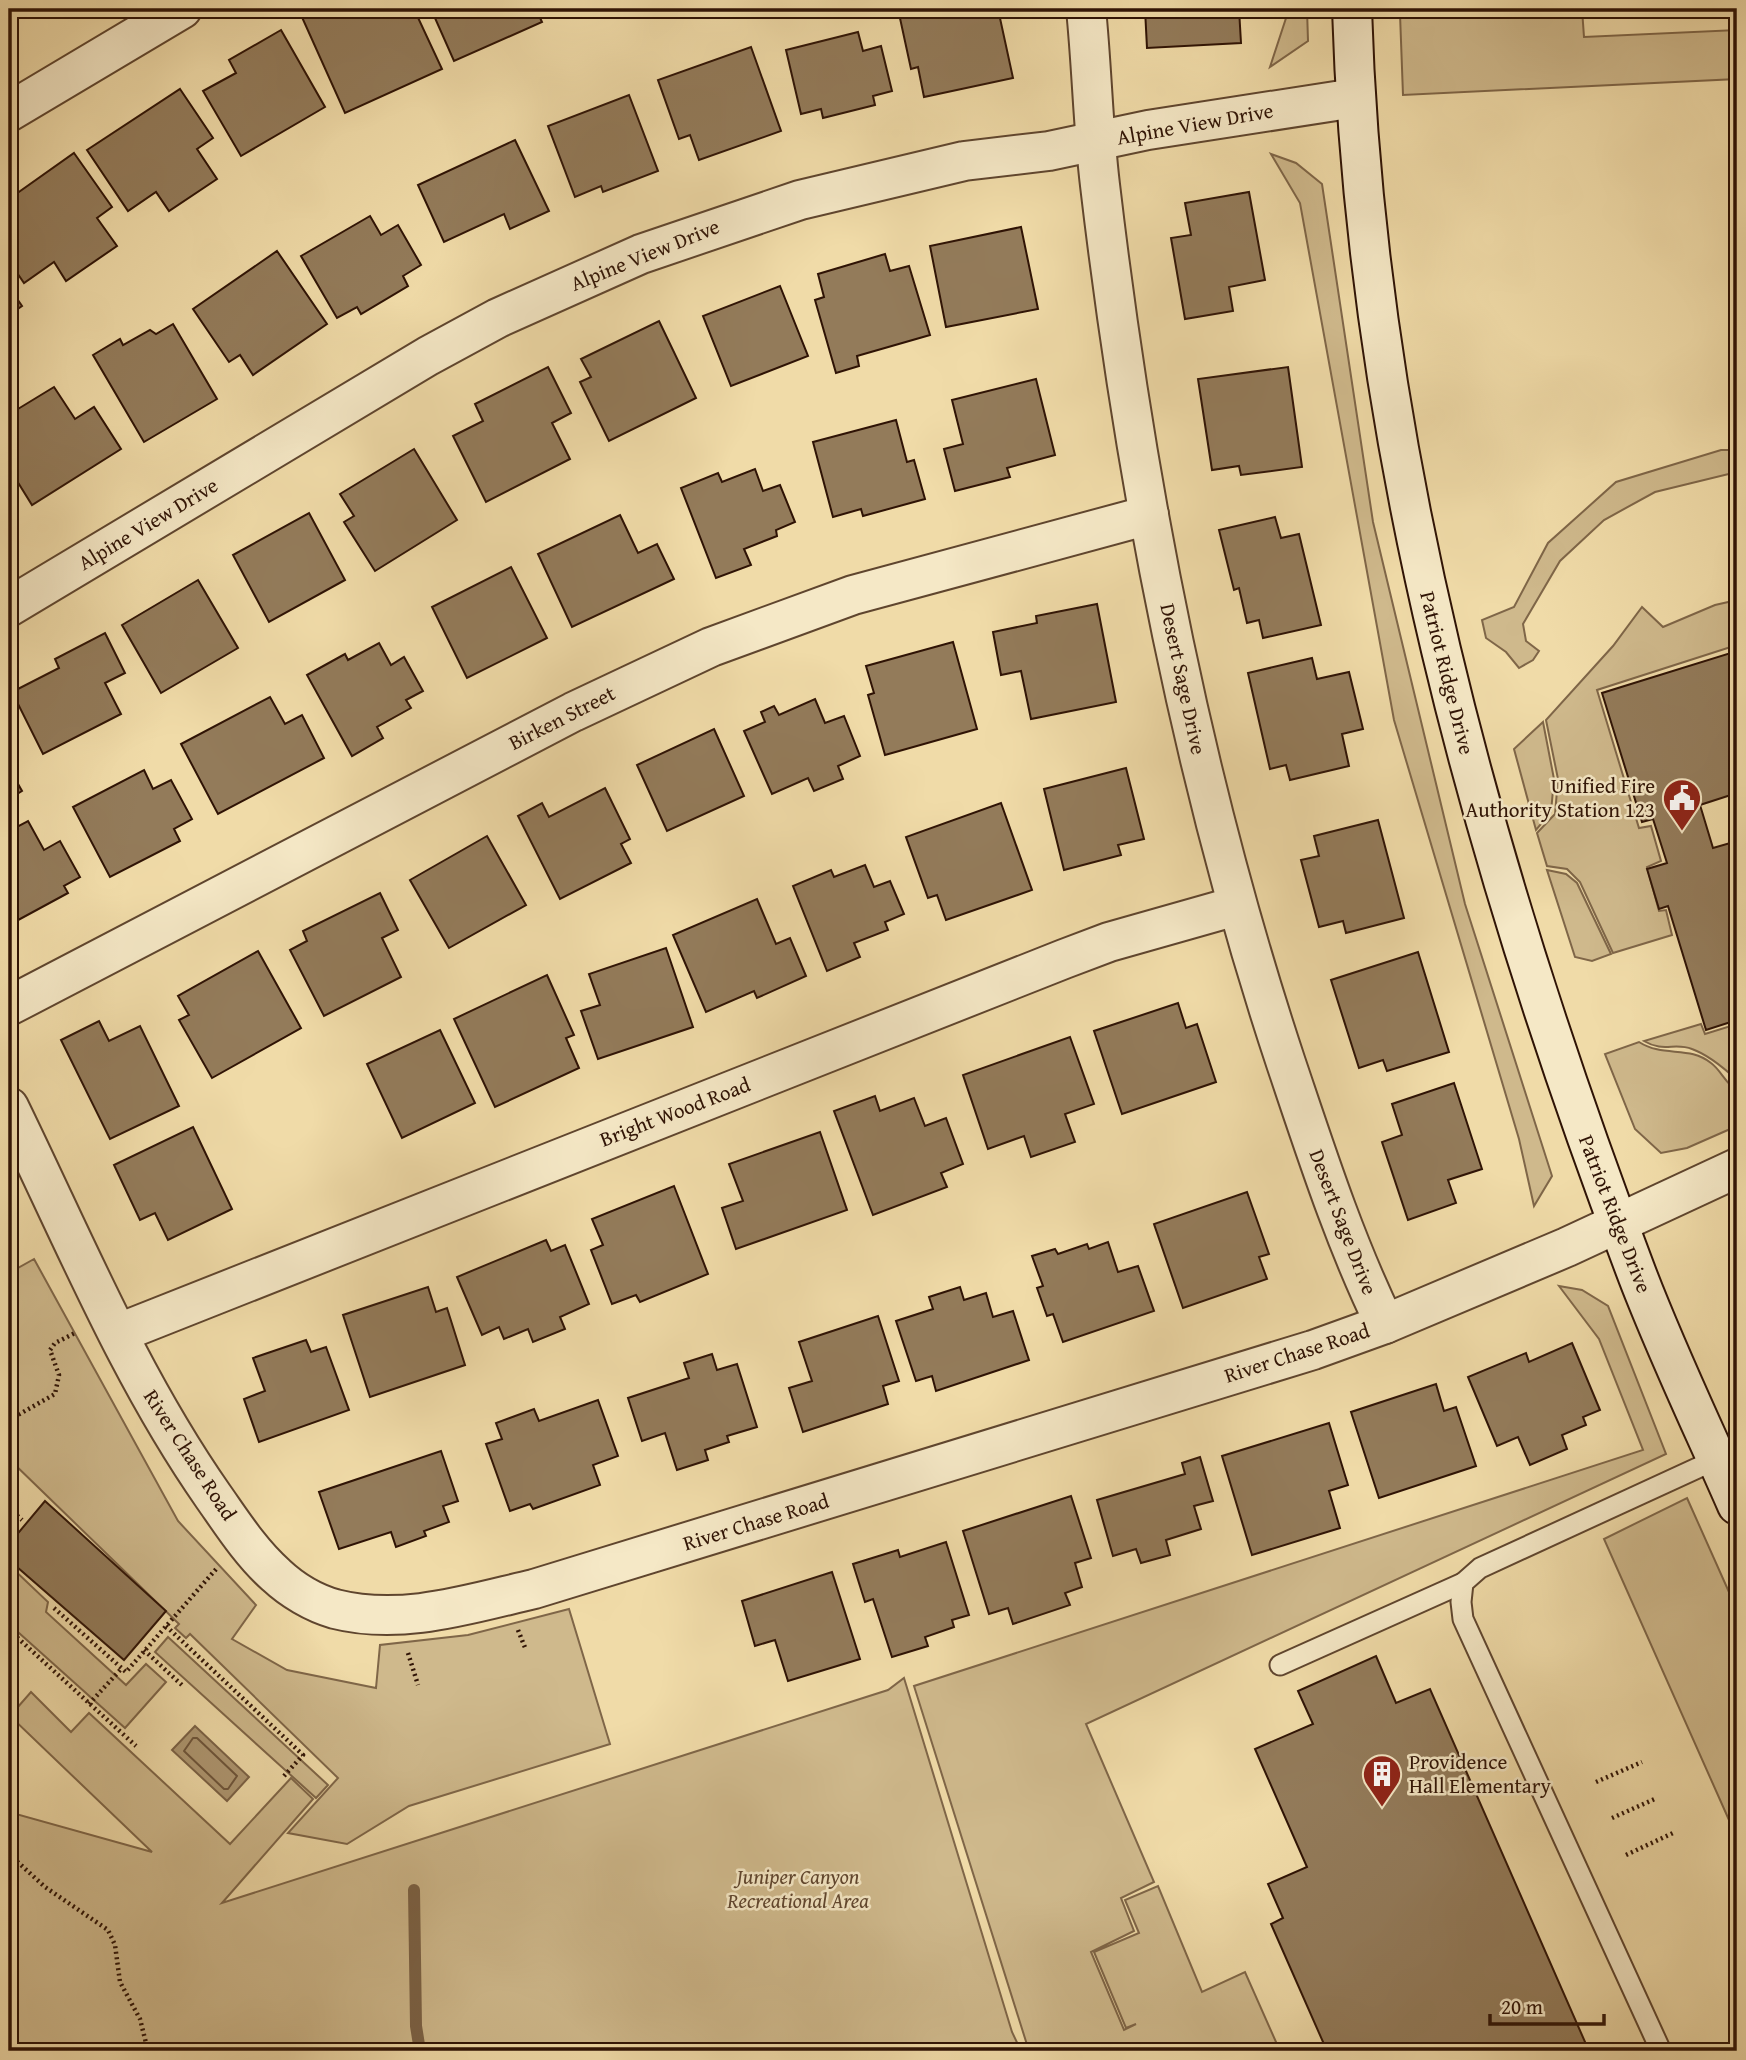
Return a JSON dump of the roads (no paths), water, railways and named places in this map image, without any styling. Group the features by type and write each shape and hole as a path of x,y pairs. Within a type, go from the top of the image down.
{"street":[{"path":"9,112 182,9"},
{"name":"Desert Sage Drive","path":"1086,9 1096,142 1149,515 1203,771 1237,906 1343,1231 1385,1324"},
{"name":"Patriot Ridge Drive","path":"1352,9 1355,98 1383,346 1403,473 1459,726 1503,888 1561,1071 1635,1271 1737,1505"},
{"name":"Alpine View Drive","path":"9,607 428,356 498,318 569,284 719,225 800,200 964,161 1096,142 1148,130 1355,98"},
{"name":"Birken Street","path":"9,1006 573,712 711,647 853,595 1149,515"},
{"name":"Bright Wood Road","path":"119,1333 1109,942 1237,906"},
{"name":"River Chase Road","path":"9,1107 155,1405 194,1468 260,1558 276,1576 295,1591 334,1608 401,1616 508,1595 603,1569 1313,1350 1385,1324 1737,1168"}],"lane":[{"path":"1280,1665 1463,1583 1480,1568 1717,1459"},
{"path":"1463,1583 1463,1619 1661,2051"}],"water":[{"path":"195,1726 249,1777 227,1801 172,1750"}],"waterway":[{"path":"414,1890 416,2026 420,2051"}],"place":[{"name":"Unified Fire Authority Station 123","path":"1682,832"},
{"name":"Providence Hall Elementary","path":"1382,1808"}],"park label":[{"name":"Juniper Canyon Recreational Area","path":"798,1889"}]}
